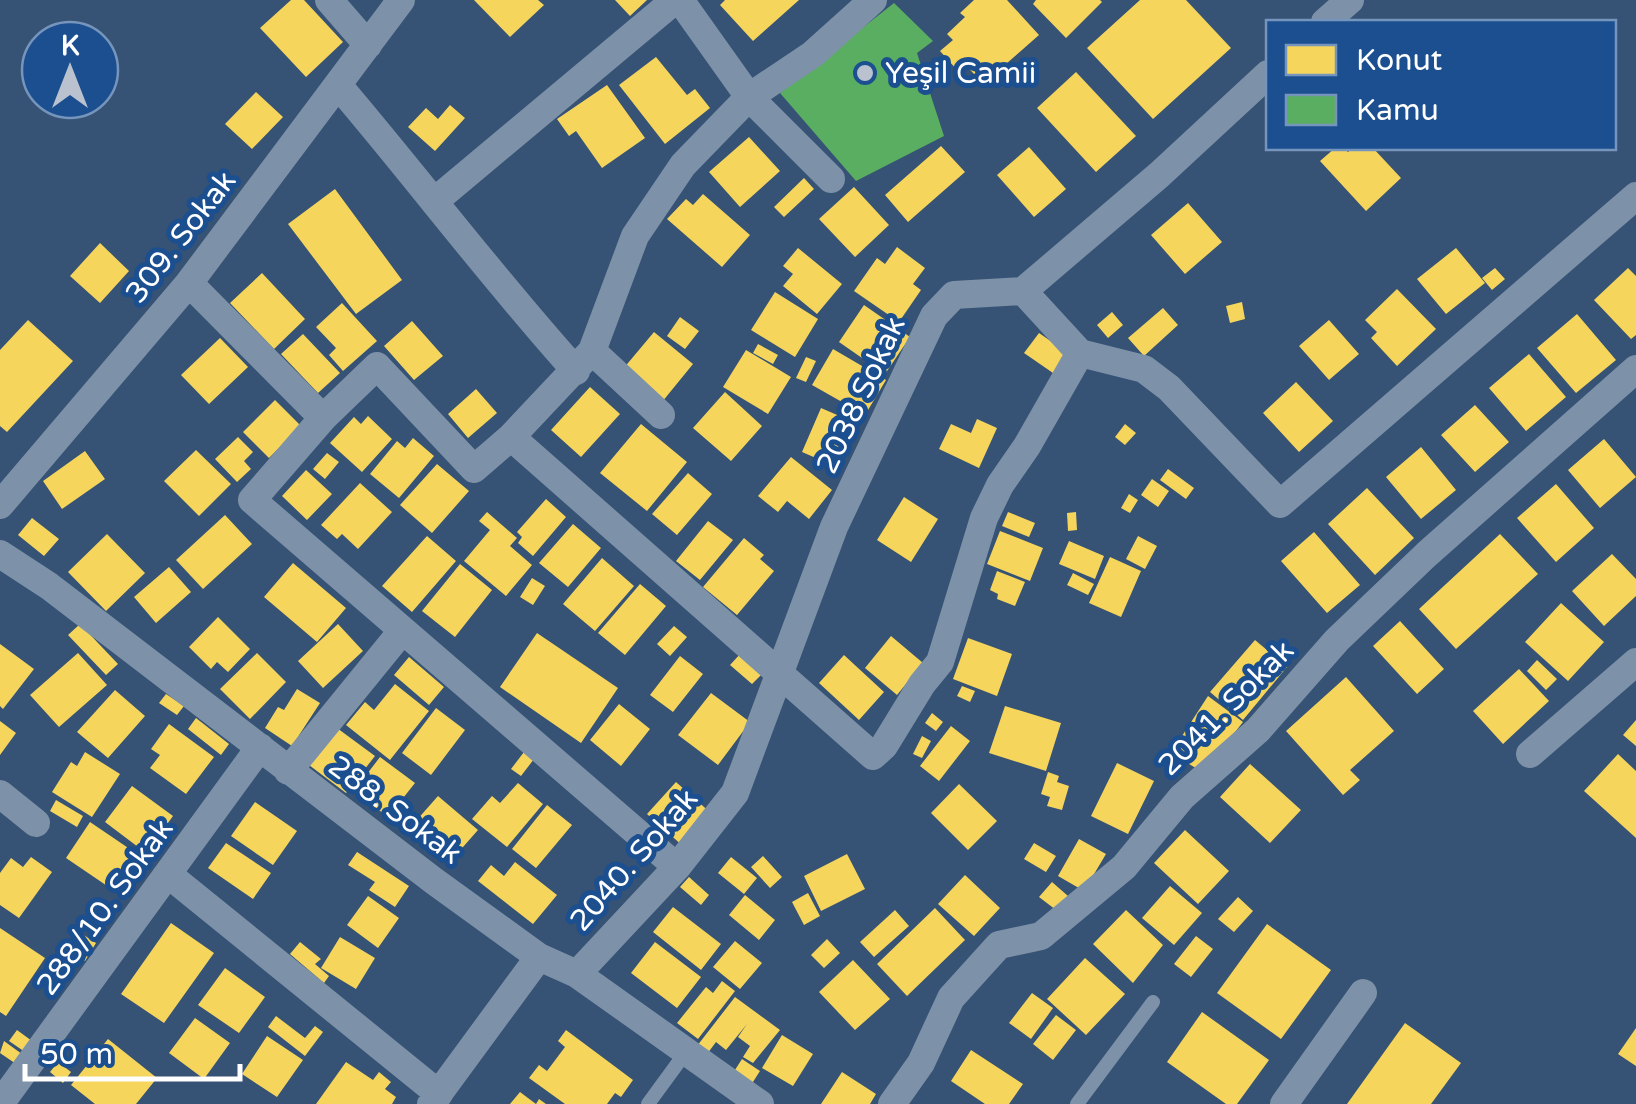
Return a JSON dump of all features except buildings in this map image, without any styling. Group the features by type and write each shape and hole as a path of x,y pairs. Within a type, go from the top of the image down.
{"street":[{"path":"330,0 368,45"},
{"name":"309. Sokak","path":"0,505 190,283 401,0"},
{"path":"436,200 678,0 749,97 832,179"},
{"path":"677,868 252,500 322,418 376,366 474,470 511,438 584,361 635,236 683,165 749,97 813,54 873,0"},
{"path":"1327,20 1350,0"},
{"path":"1266,76 1023,292 1080,353 1144,370 1169,388 1280,504 1636,196"},
{"path":"338,85 436,200 499,285 584,361 660,416"},
{"path":"190,283 322,418"},
{"name":"2038 Sokak","path":"780,674 834,527 934,316 954,295 1023,292"},
{"path":"511,438 873,756 884,746 940,662 984,518 1080,353"},
{"name":"2041. Sokak","path":"892,1104 921,1063 952,998 999,945 1041,936 1124,868 1182,797 1258,730 1337,640 1427,554 1636,369"},
{"name":"288. Sokak","path":"0,554 49,586 288,771 539,957 577,974 760,1104"},
{"path":"288,771 402,630"},
{"path":"1530,754 1636,662"},
{"name":"2040. Sokak","path":"577,974 677,868 735,793 780,674"},
{"name":"288/10. Sokak","path":"0,1104 260,747"},
{"path":"0,794 36,824"},
{"path":"170,875 435,1099 539,957"},
{"path":"1284,1104 1364,993"}],"lane":[{"path":"1077,1104 1153,1002"},
{"path":"648,1104 686,1052"}],"place":[{"name":"Yeşil Camii","path":"865,73"}]}
